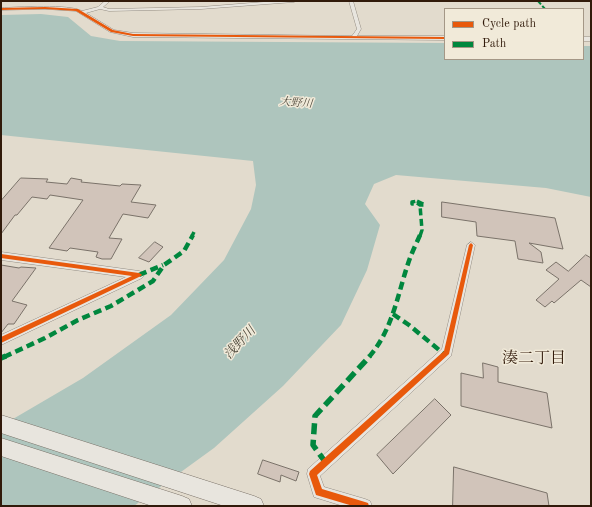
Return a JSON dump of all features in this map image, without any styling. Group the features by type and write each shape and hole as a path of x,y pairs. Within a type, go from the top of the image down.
{"street":[{"path":"81,13 100,8 108,1"},
{"path":"100,8 109,10 176,10 294,1"},
{"path":"351,1 359,29 354,37"},
{"path":"1,9 63,8 77,10 112,31 132,34 444,38"},
{"path":"365,506 319,492 313,474 447,352 471,245"},
{"path":"1,256 139,275 1,340"},
{"path":"1,424 254,506"},
{"path":"1,447 182,506"}],"water":[{"path":"41,14 68,17 91,36 120,41 444,43 444,60 584,60 584,46 591,46 591,197 546,188 396,175 374,184 365,204 380,225 367,270 341,325 283,386 214,448 134,506 1,506 1,426 83,378 171,315 224,260 251,209 256,185 253,161 1,135 1,15"}],"building":[{"path":"21,178 48,179 46,182 67,184 71,178 82,180 81,182 120,186 122,184 141,185 131,202 156,205 148,218 123,214 109,238 122,239 111,259 102,259 96,257 98,252 70,248 67,251 49,248 83,200 50,195 47,199 32,197 17,215 15,215 1,234 1,201"},
{"path":"442,202 555,218 563,249 529,243 541,252 543,263 518,259 515,241 477,236 476,222 442,217"},
{"path":"155,242 163,247 149,262 139,258"},
{"path":"586,255 591,258 591,287 581,280 554,303 552,301 545,307 536,300 559,279 546,270 556,262 568,271"},
{"path":"1,265 19,268 36,268 12,301 27,305 14,324 8,324 1,333"},
{"path":"483,363 498,367 498,382 547,393 552,428 461,406 461,373 483,378"},
{"path":"435,399 451,415 393,474 377,455"},
{"path":"263,460 299,472 296,481 281,475 280,482 258,474"},
{"path":"454,467 547,493 549,506 453,506"}],"marked path":[{"path":"538,1 544,8"},
{"path":"326,463 313,445 315,416 375,350 385,333 395,309 410,258 422,230 420,205 417,203 412,204 412,202 417,201 425,205 420,205"},
{"path":"1,358 45,338 78,320 111,306 153,281 164,265 184,251 194,232"},
{"path":"139,275 163,265"},
{"path":"393,314 409,325 444,354"}],"cycle path":[{"path":"1,9 45,8 77,10 112,31 133,35 444,38"},
{"path":"365,506 319,492 313,474 447,352 471,245"},
{"path":"1,256 139,275 1,340"}],"district":[{"name":"湊二丁目","path":"534,359"}],"water label":[{"name":"大野川","path":"296,103"},
{"name":"浅野川","path":"240,343"}]}
